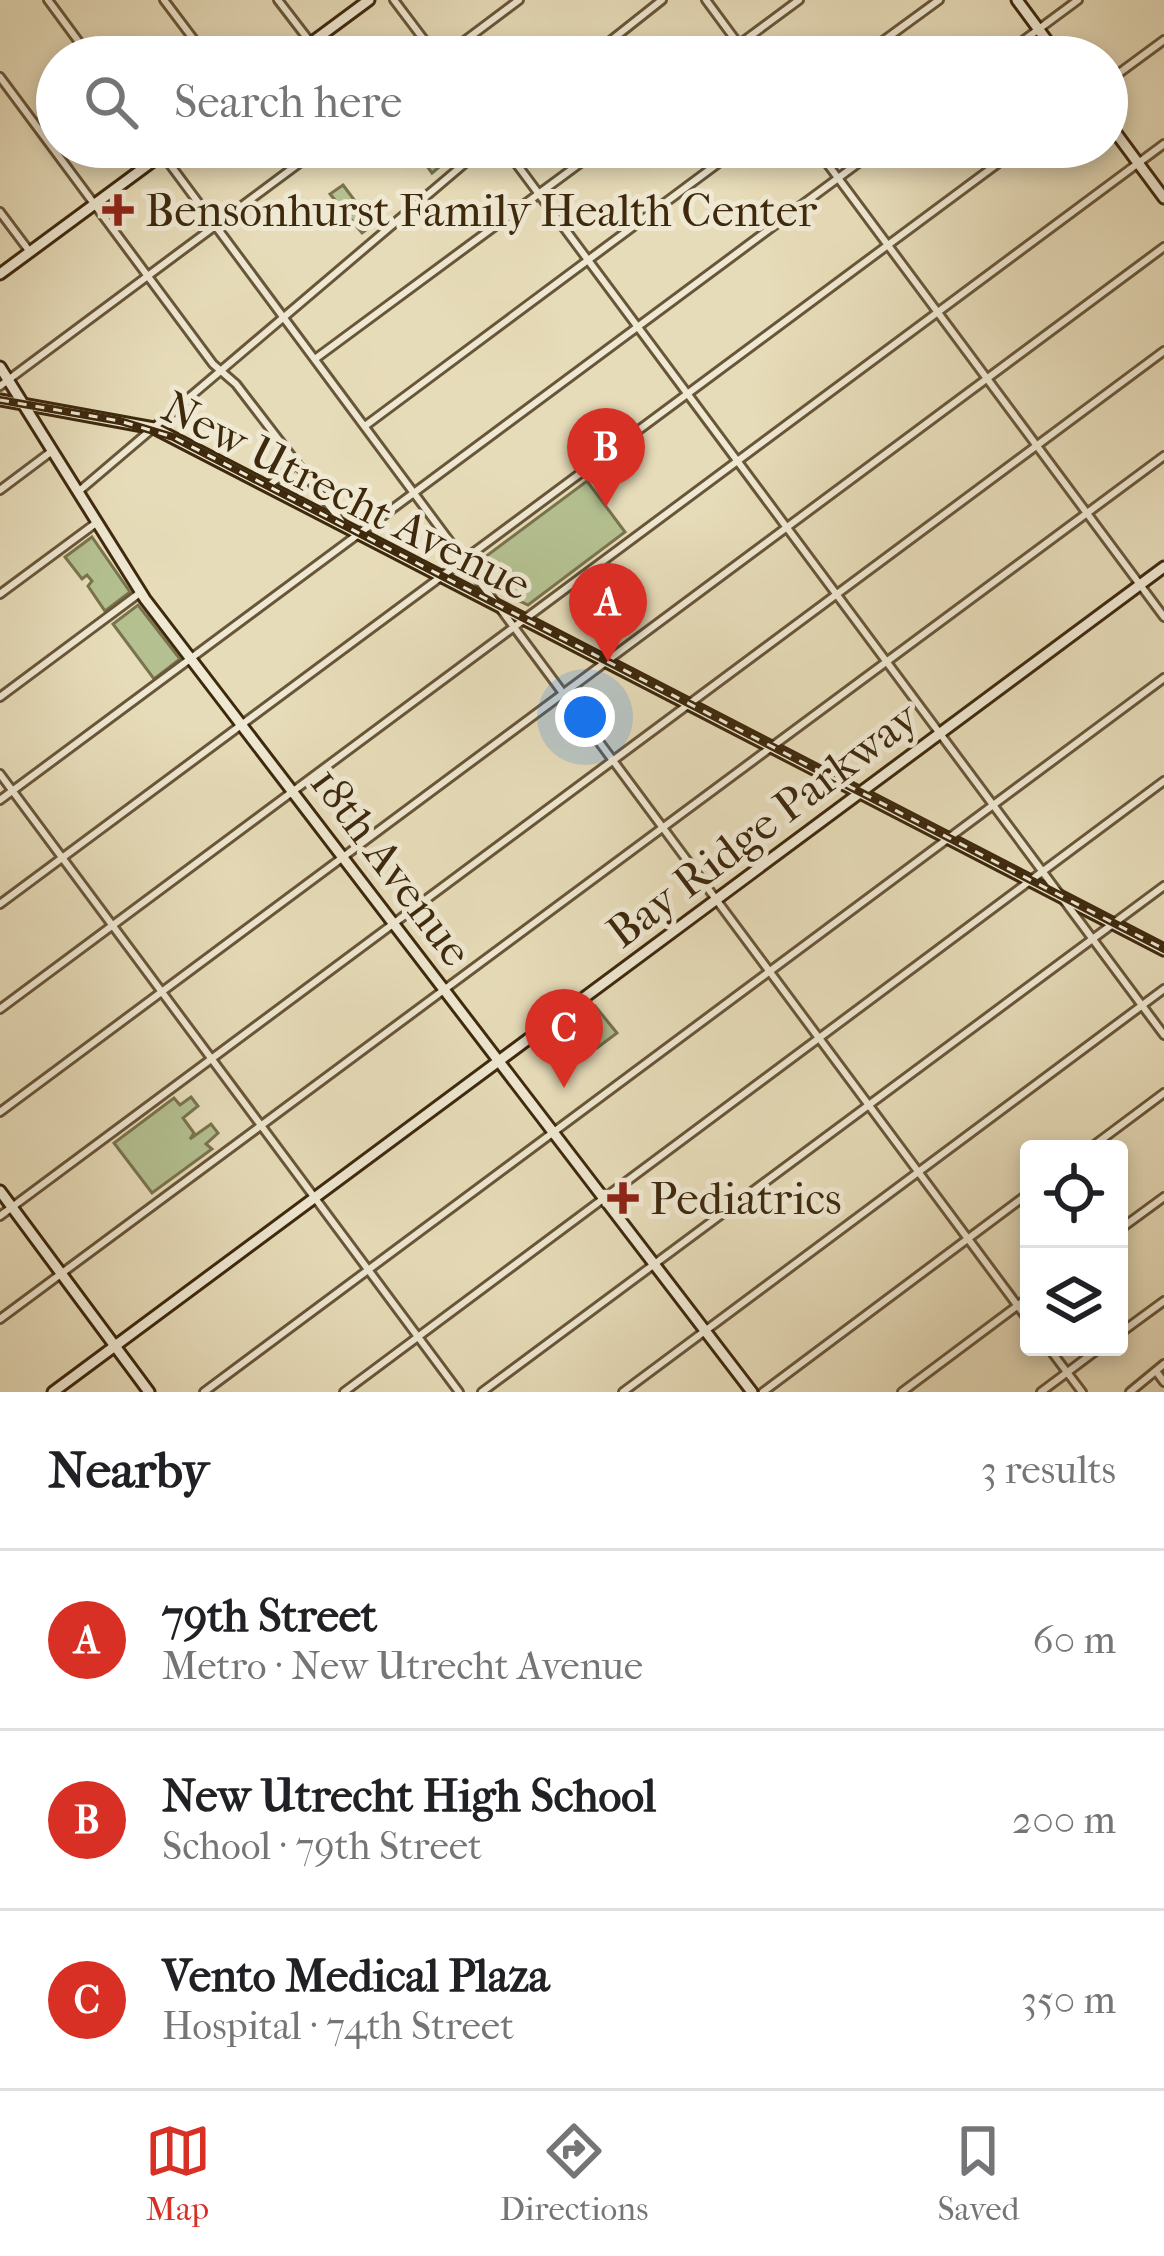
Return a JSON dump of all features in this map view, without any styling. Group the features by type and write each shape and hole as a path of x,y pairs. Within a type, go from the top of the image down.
{"street":[{"path":"48,0 75,36"},
{"path":"164,0 191,36"},
{"path":"278,0 305,36"},
{"path":"322,36 369,0"},
{"path":"394,0 423,36"},
{"path":"469,36 519,0"},
{"path":"617,36 662,0"},
{"path":"706,0 733,36"},
{"path":"750,36 799,0"},
{"path":"890,36 939,0"},
{"path":"1017,0 1044,36"},
{"path":"1030,36 1078,0"},
{"path":"1128,67 1164,40"},
{"path":"0,77 36,126"},
{"path":"0,1009 1164,144"},
{"path":"1128,150 1164,198"},
{"path":"67,168 343,524"},
{"path":"0,274 139,168"},
{"path":"176,168 499,607"},
{"path":"4,383 294,168"},
{"path":"78,492 459,168"},
{"path":"520,168 1164,1035"},
{"path":"315,359 573,168"},
{"path":"365,426 712,168"},
{"path":"831,168 1164,617"},
{"path":"0,800 852,168"},
{"path":"0,904 992,168"},
{"path":"0,212 30,252"},
{"path":"0,1112 1164,247"},
{"path":"0,1216 1164,351"},
{"name":"18th Avenue","path":"0,368 4,383 23,405 140,592 752,1392"},
{"name":"New Utrecht Avenue","path":"0,400 154,428 499,607 518,624 538,628 689,704 1164,950"},
{"path":"0,490 52,451"},
{"path":"0,1319 1164,456"},
{"path":"267,487 296,464"},
{"path":"0,594 96,523"},
{"name":"Bay Ridge Parkway","path":"52,1392 1164,566"},
{"path":"0,697 140,592"},
{"path":"518,624 528,646 1020,1310"},
{"path":"528,646 538,628"},
{"path":"204,1392 1164,678"},
{"path":"0,773 459,1392"},
{"path":"344,1392 1164,782"},
{"path":"482,1392 1164,886"},
{"path":"623,1392 1164,989"},
{"path":"1101,1140 1164,1093"},
{"path":"0,1191 149,1392"},
{"path":"1128,1223 1164,1197"},
{"path":"763,1392 1020,1200"},
{"path":"1128,1327 1164,1300"},
{"path":"902,1392 1020,1304"},
{"path":"1055,1356 1082,1392"},
{"path":"1041,1392 1089,1356"},
{"path":"1130,1392 1164,1364"},
{"path":"1156,1371 1164,1382"}],"green space":[{"path":"343,185 373,225 362,233 330,194"},
{"path":"587,481 625,532 528,605 507,595 481,560"},
{"path":"92,537 130,592 105,611 88,586 92,581 87,575 82,579 65,557"},
{"path":"138,605 180,659 154,679 113,624"},
{"path":"595,1006 617,1033 597,1048 576,1021"},
{"path":"191,1097 198,1106 183,1118 194,1133 190,1139 211,1124 218,1133 206,1144 212,1149 152,1193 114,1143 174,1098 180,1105"}],"railway":[{"path":"0,400 120,421 173,437 1164,949"}],"place":[{"name":"Bensonhurst Family Health Center","path":"118,210"},
{"name":"New Utrecht High School","path":"606,507"},
{"name":"79th Street","path":"608,662"},
{"name":"Vento Medical Plaza","path":"564,1088"},
{"name":"Pediatrics","path":"623,1198"}]}
